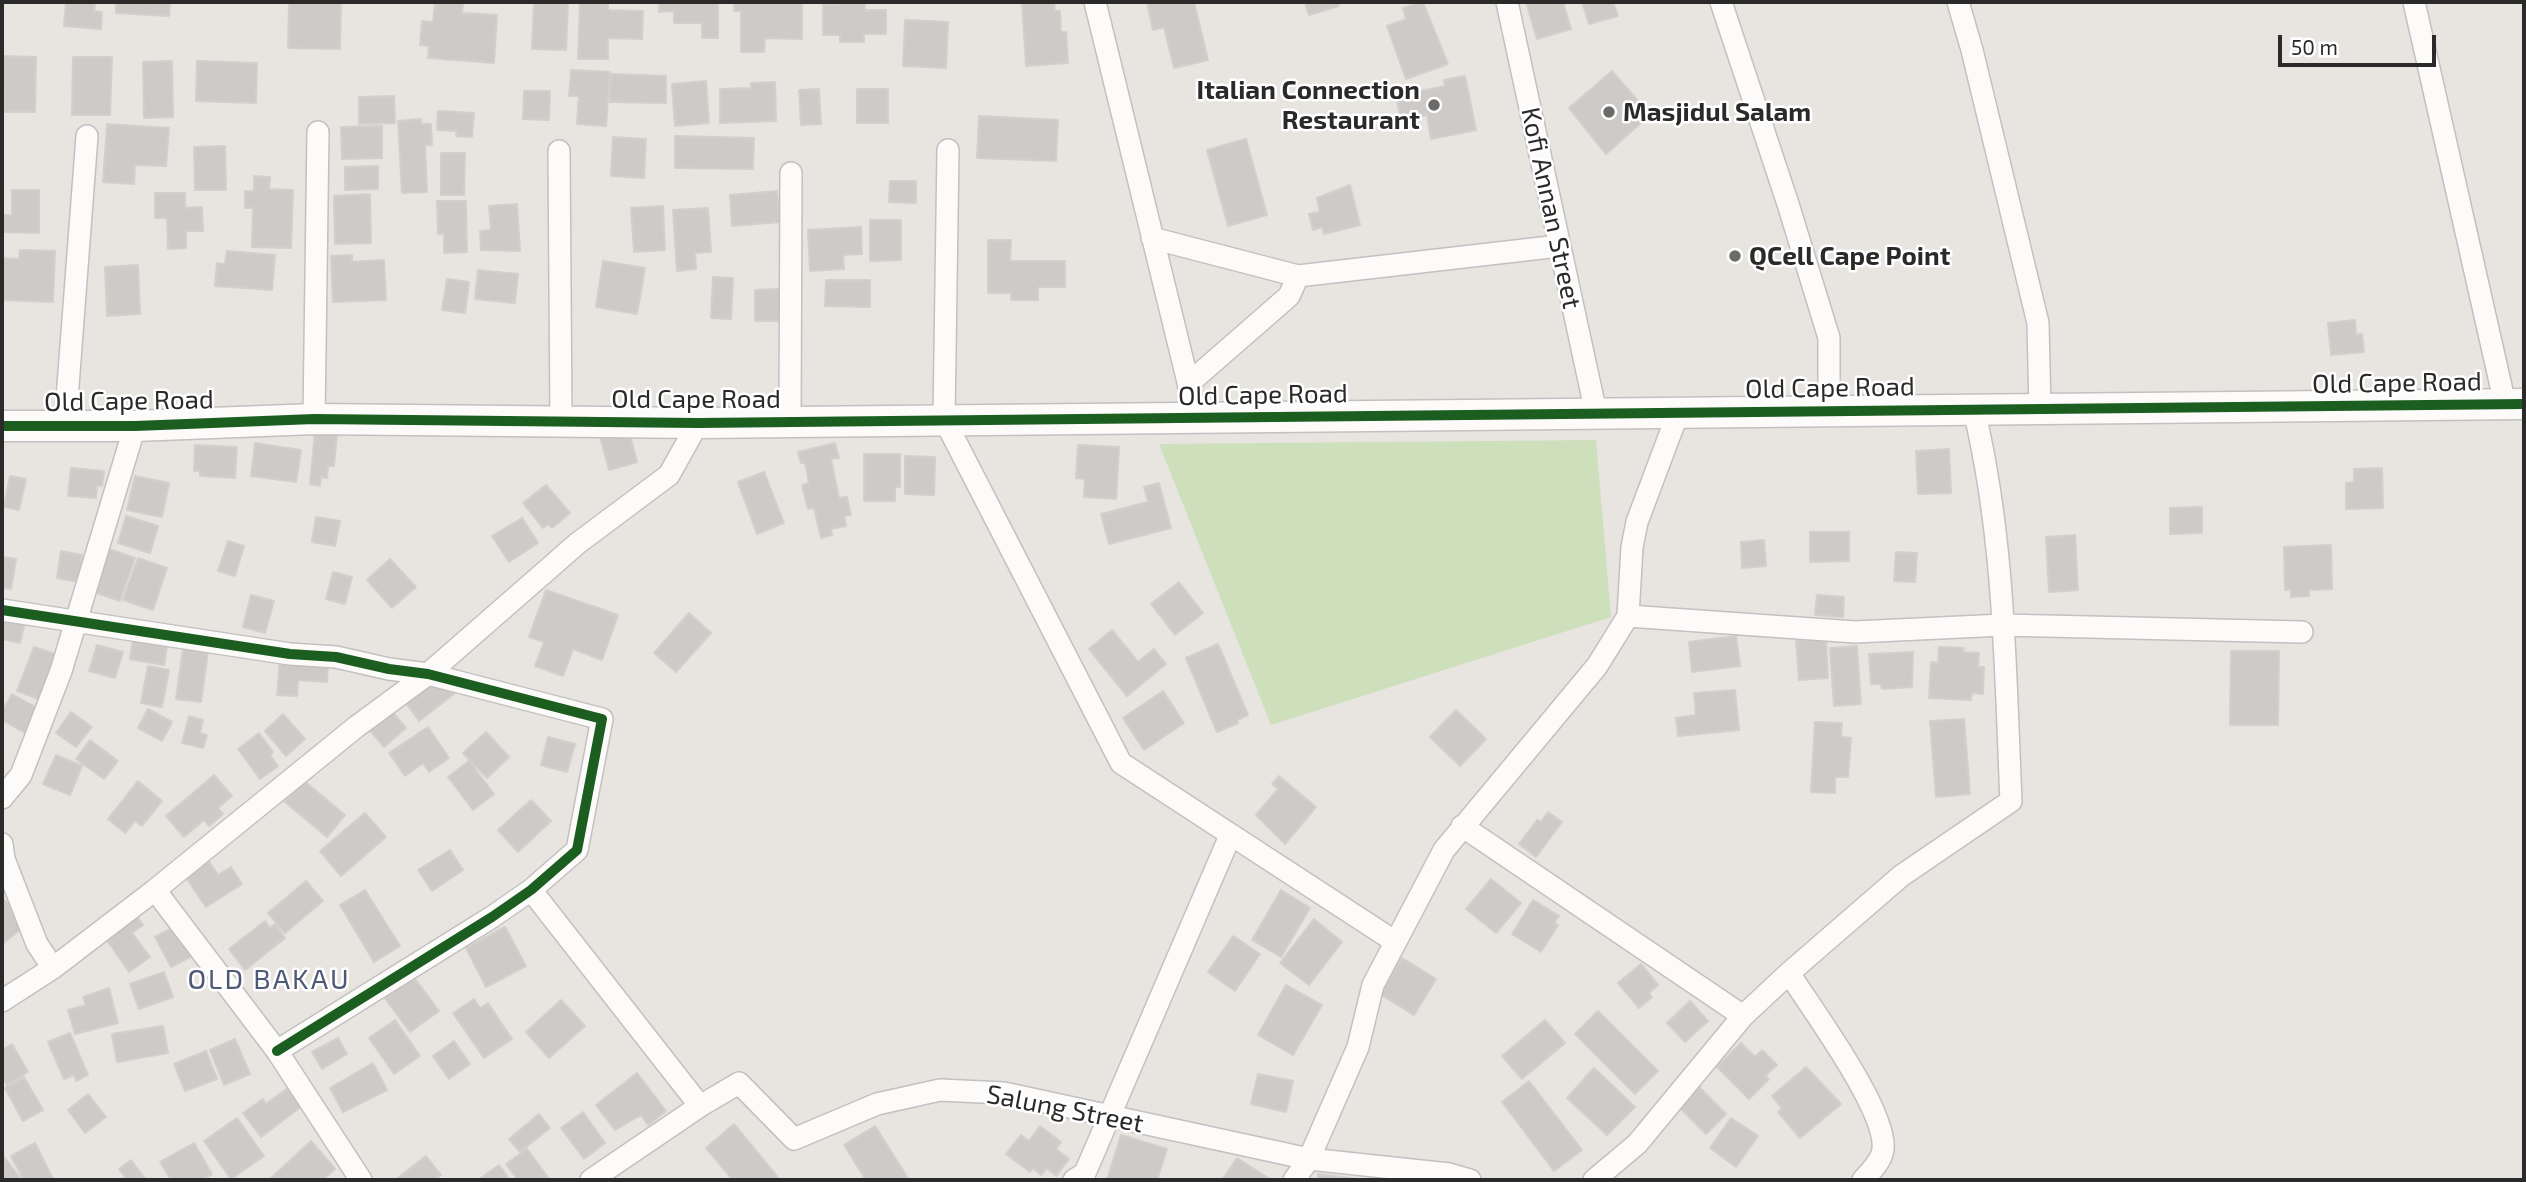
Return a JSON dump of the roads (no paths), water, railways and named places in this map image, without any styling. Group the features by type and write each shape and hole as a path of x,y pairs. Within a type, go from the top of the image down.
{"street":[{"path":"1095,2 1197,419"},
{"name":"Kofi Annan Street","path":"1507,2 1596,413"},
{"path":"1721,2 1829,338 1829,411"},
{"path":"1958,2 2038,323 2040,409"},
{"path":"2414,2 2515,404"},
{"path":"314,419 317,132"},
{"path":"65,425 87,136"},
{"path":"948,150 944,419 1121,763 1394,941"},
{"path":"559,151 561,421"},
{"path":"790,421 791,173"},
{"path":"1152,238 1298,276 1559,246"},
{"path":"1188,383 1289,296 1298,276"},
{"name":"Old Cape Road","path":"2,426 135,426 314,419 698,423 2515,404"},
{"path":"1594,1180 1637,1144 1743,1016 1789,973 1901,876 2011,801 1999,548 1993,496 1974,410"},
{"path":"1294,1180 1309,1159 1358,1047 1373,985 1444,850 1597,666 1628,616 1637,522 1678,413"},
{"path":"2,1001 53,968 155,890 356,727 428,674 578,543 669,475 698,423"},
{"path":"2,798 21,775 61,671 135,426"},
{"path":"2,610 75,624 290,654 336,657 389,669 428,674 602,719 577,850 531,890 277,1051"},
{"path":"1628,616 1855,632 2003,625 2302,632"},
{"path":"1462,826 1743,1016"},
{"path":"1074,1180 1085,1174 1230,836"},
{"path":"2,844 4,859 37,944 53,968"},
{"path":"155,890 277,1051 361,1180"},
{"path":"531,890 700,1106"},
{"path":"1789,973 1864,1092 1875,1116 1883,1149 1881,1159 1863,1180"},
{"name":"Salung Street","path":"591,1180 700,1106 739,1083 794,1139 877,1104 940,1090 1004,1093 1309,1159 1448,1174 1470,1180"}],"place":[{"name":"Italian Connection Restaurant","path":"1434,105"},
{"name":"Masjidul Salam","path":"1609,112"},
{"name":"QCell Cape Point","path":"1735,256"}],"district":[{"name":"OLD BAKAU","path":"269,980"}]}
